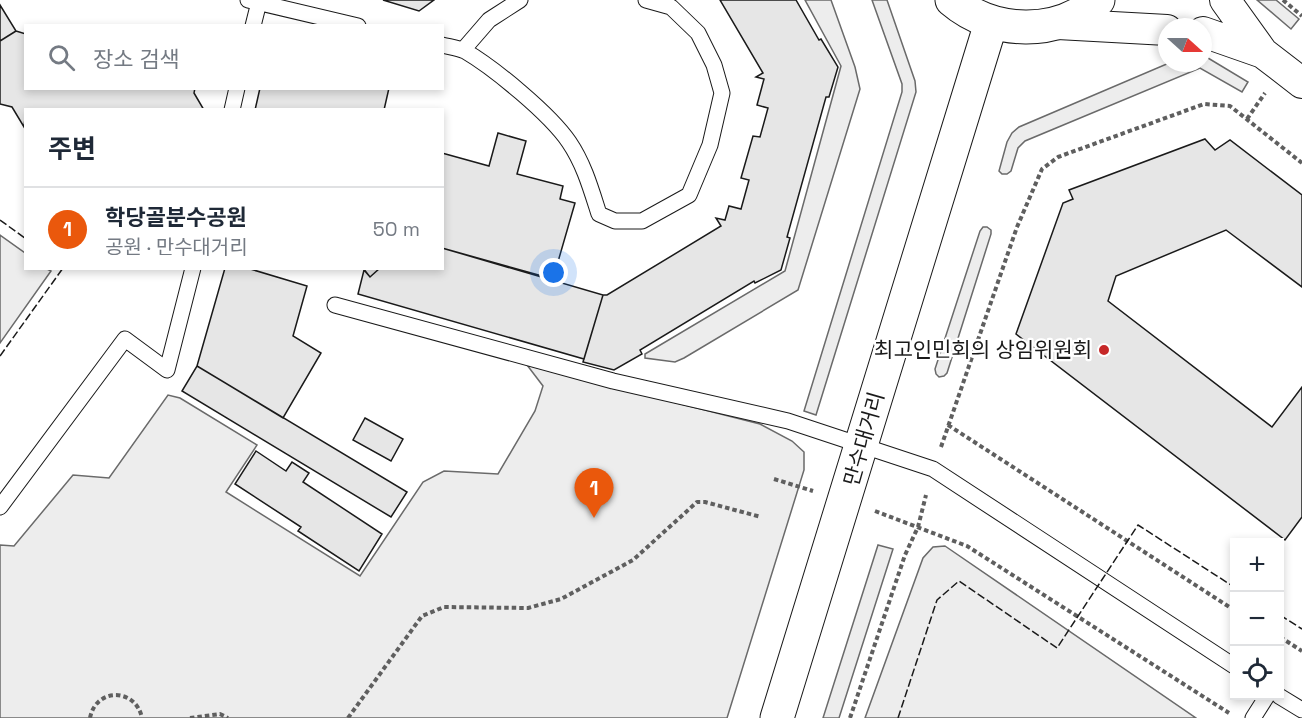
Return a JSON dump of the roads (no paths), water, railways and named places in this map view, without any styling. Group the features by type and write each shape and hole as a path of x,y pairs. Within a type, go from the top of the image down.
{"main road":[{"path":"952,0 964,10 991,22 1024,28 1058,24 1089,9 1098,0"},
{"name":"만수대거리","path":"777,718 846,500 991,22"}],"street":[{"path":"1225,0 1263,53 1302,83"},
{"path":"1058,24 1158,30"},
{"path":"1212,35 1263,53"}],"lane":[{"path":"463,50 489,20 520,0"},
{"path":"444,45 463,50 504,80 536,107 568,141 584,170 599,214 615,221 642,221 689,195 710,146 722,93 714,65 698,33 671,7 646,0"},
{"path":"253,24 253,1 349,24"},
{"path":"232,108 237,90"},
{"path":"3,497 125,339 167,370 192,270"},
{"path":"335,305 613,381 788,421 933,470 1230,663"},
{"path":"1284,699 1302,710"},
{"path":"1253,718 1265,700"}],"place":[{"name":"최고인민회의 상임위원회","path":"1104,350"},
{"name":"학당골분수공원","path":"594,518"}]}
